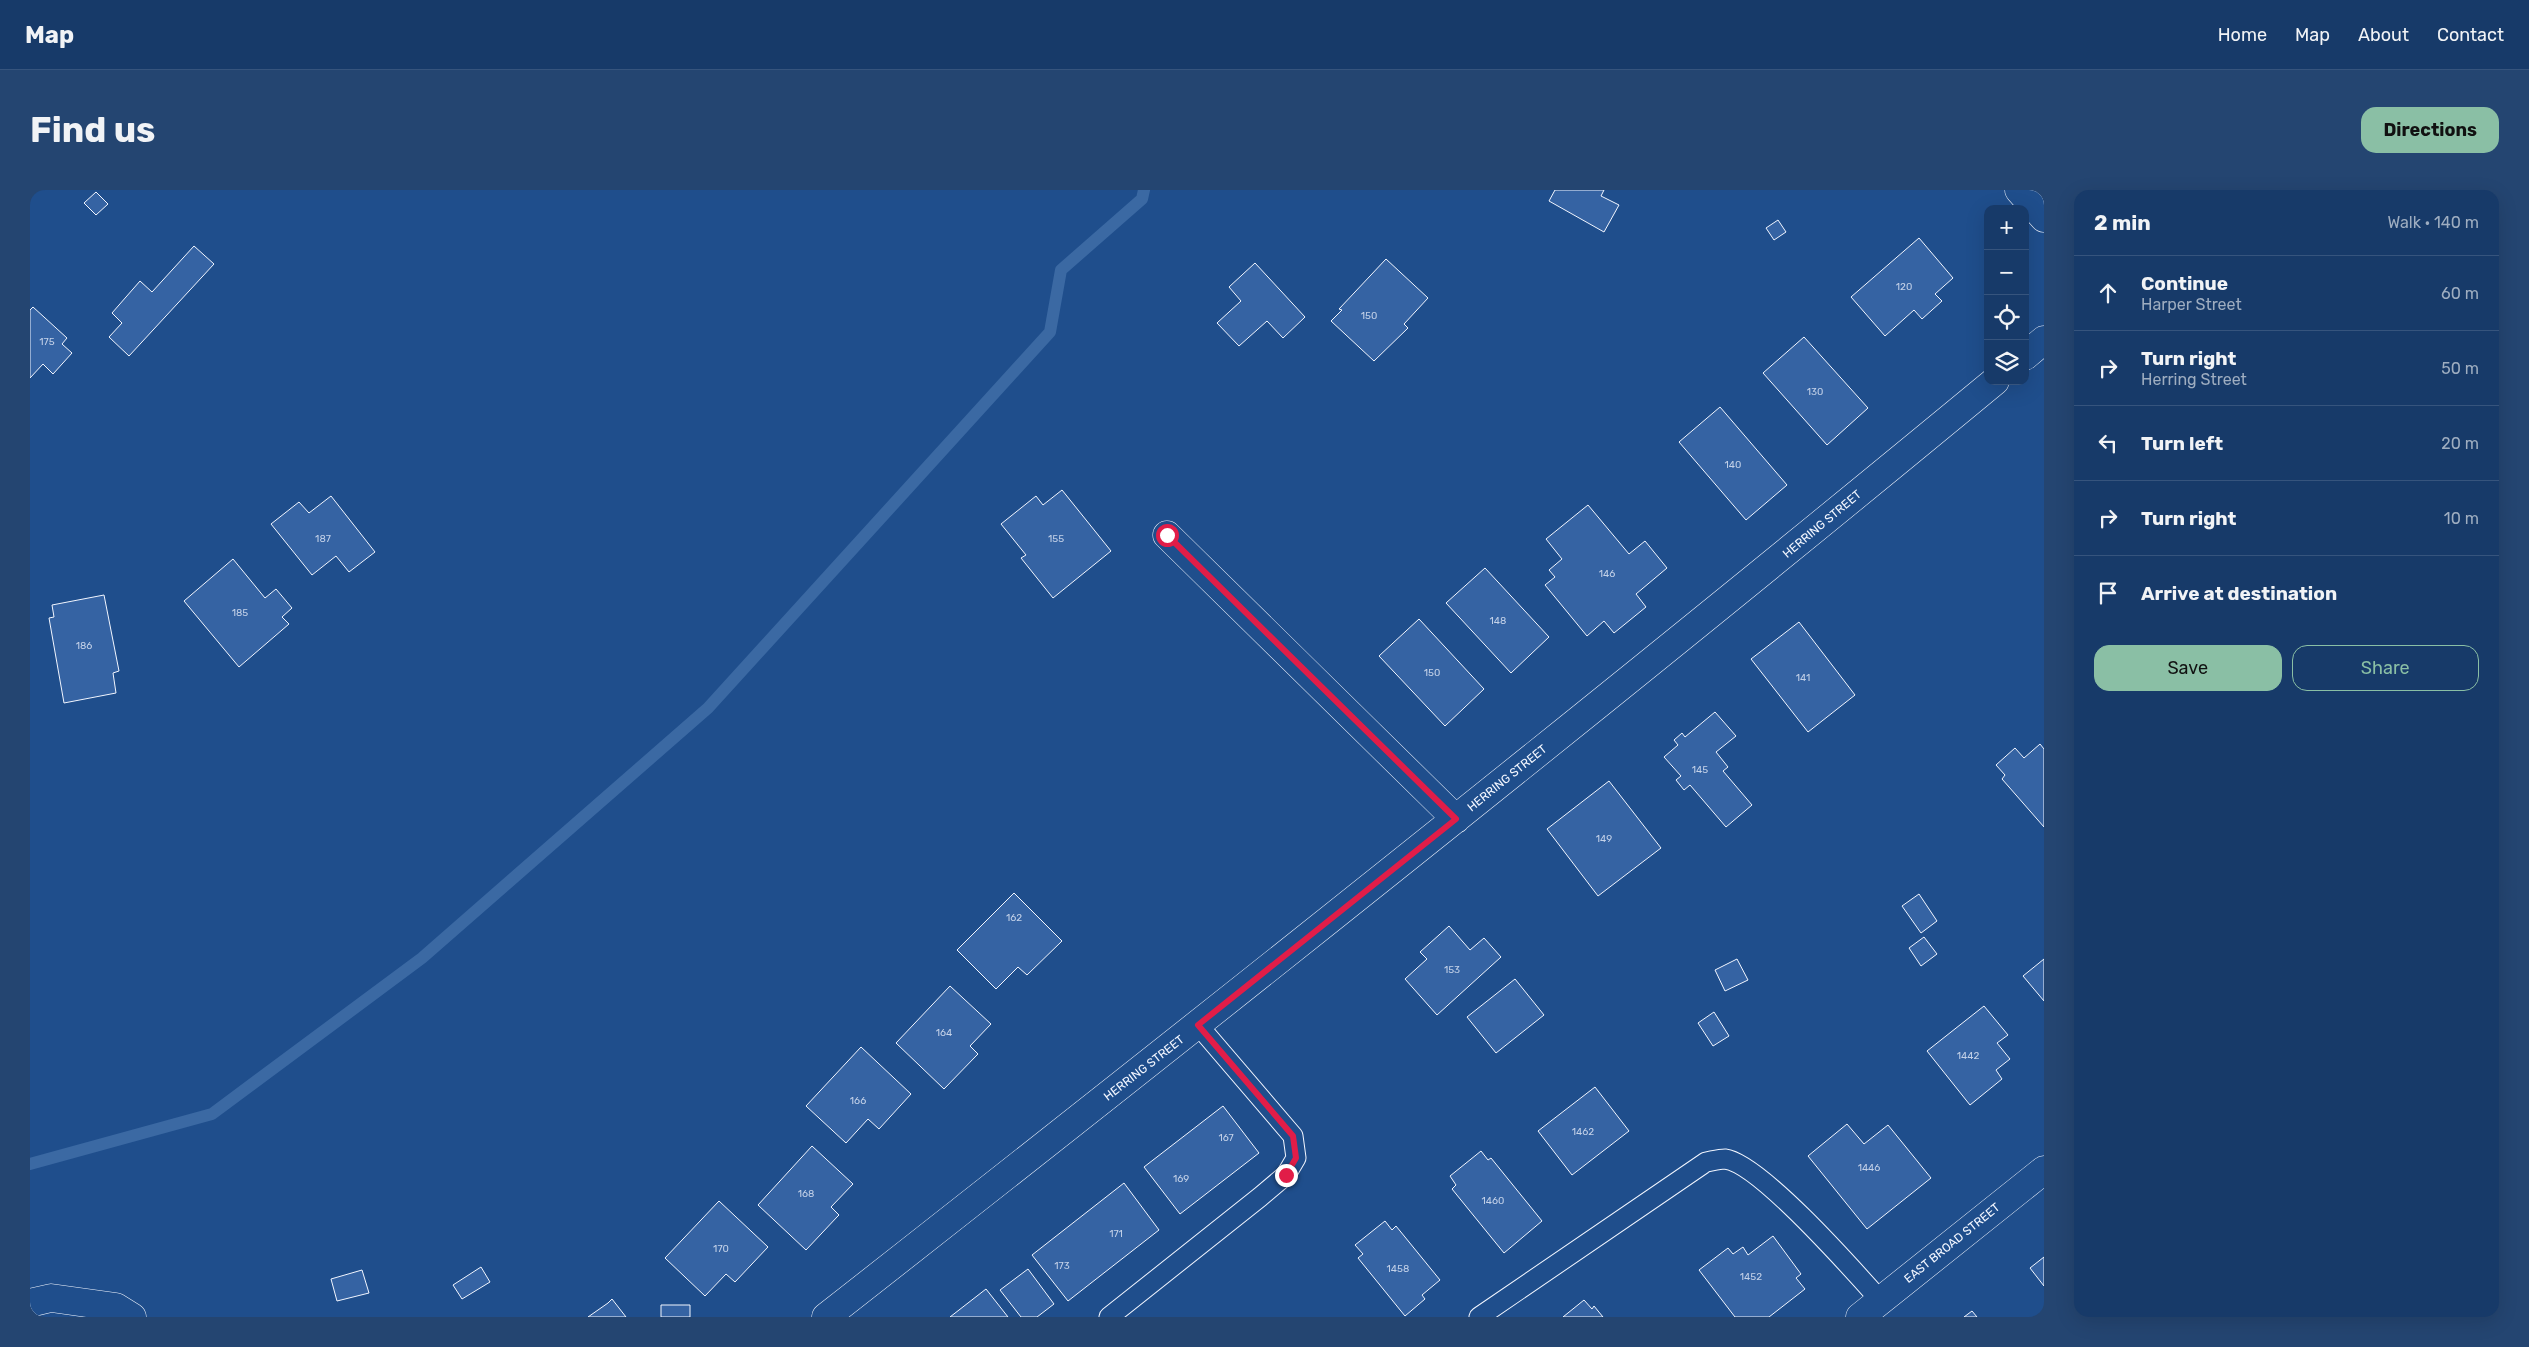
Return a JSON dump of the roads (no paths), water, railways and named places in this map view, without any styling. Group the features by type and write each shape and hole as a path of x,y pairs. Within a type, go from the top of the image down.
{"street":[{"path":"2019,190 2044,218"},
{"path":"2029,353 2044,340"},
{"name":"HERRING STREET","path":"826,1317 1198,1025 1732,598 1989,385"},
{"path":"1167,535 1456,819"},
{"name":"EAST BROAD STREET","path":"1870,1309 2044,1170"},
{"path":"41,1300 116,1307 132,1317"}],"lane":[{"path":"1109,1317 1286,1175 1296,1158 1293,1136 1198,1025"},
{"path":"1479,1317 1706,1162 1726,1159 1762,1180 1797,1212 1870,1309"}],"waterway":[{"path":"30,1164 212,1114 422,958 708,708 1050,332 1061,270 1142,199 1144,190"}]}
